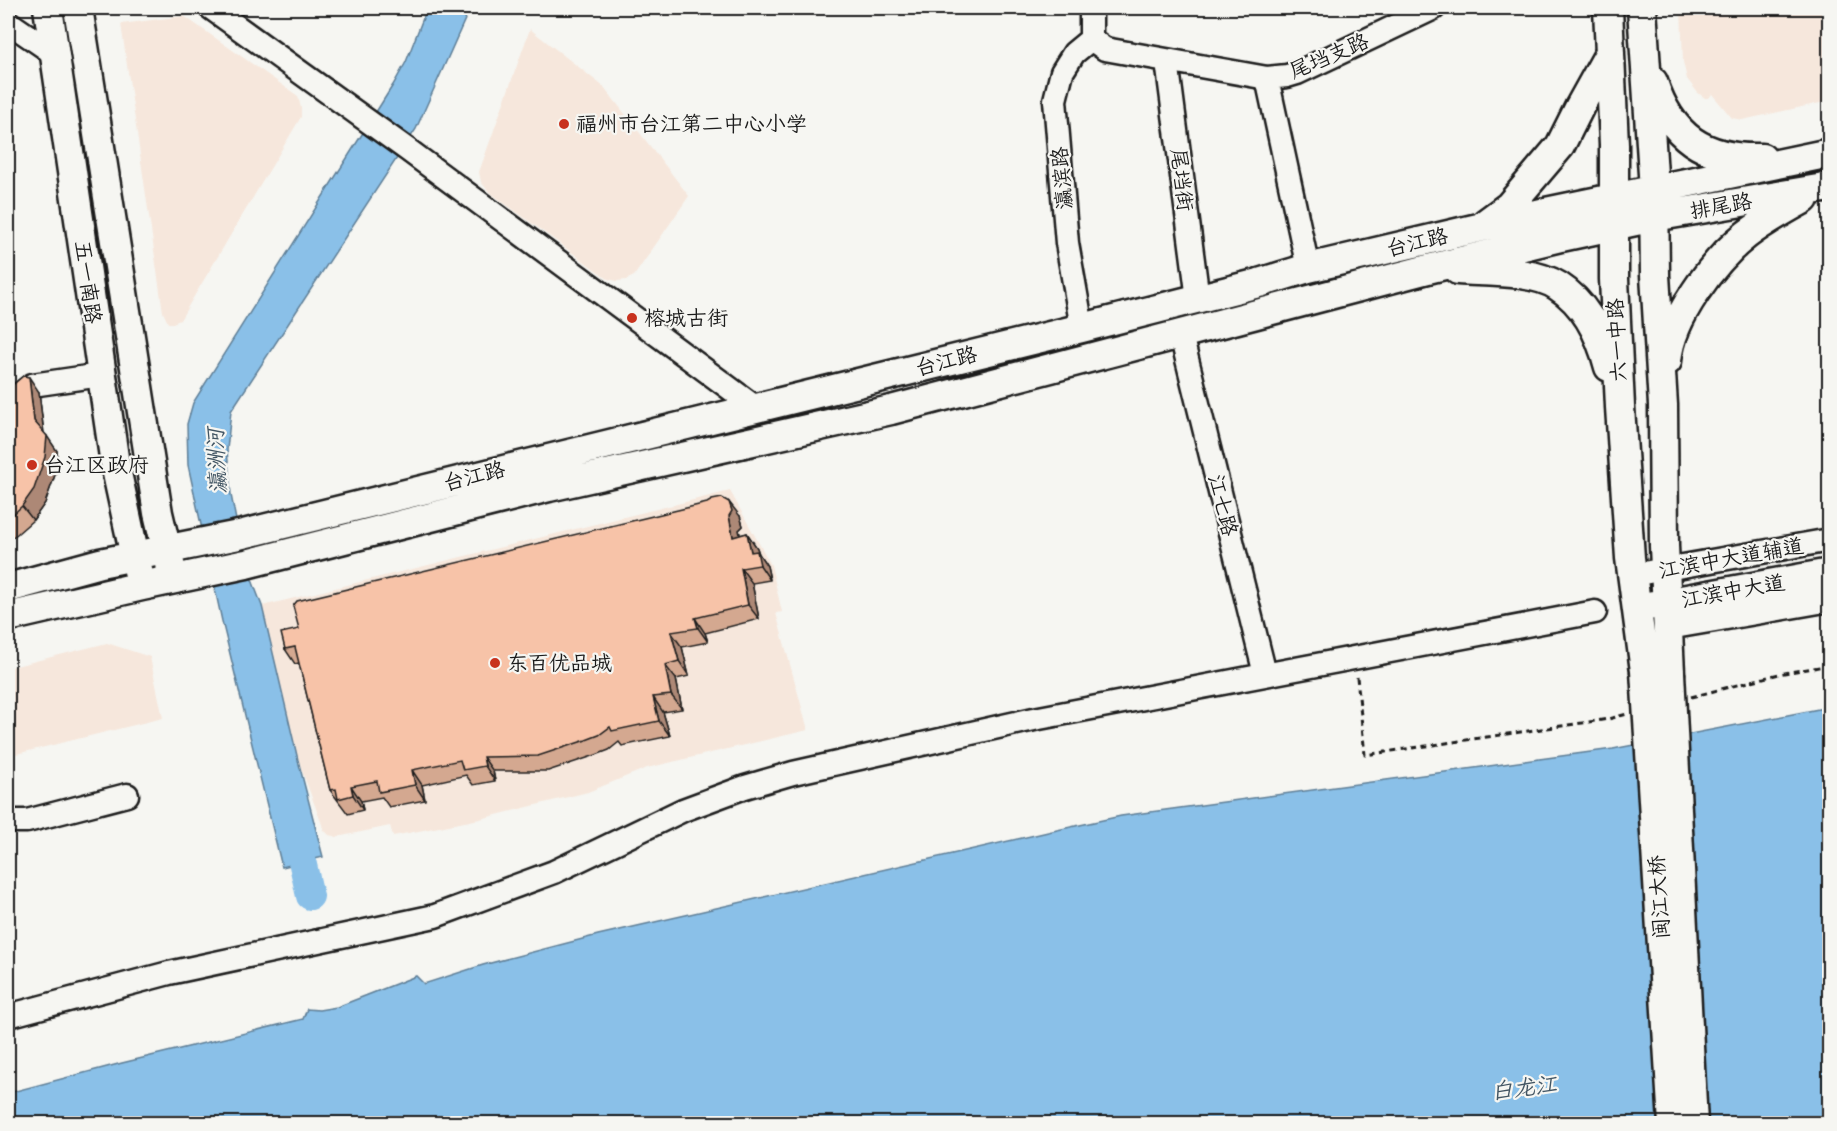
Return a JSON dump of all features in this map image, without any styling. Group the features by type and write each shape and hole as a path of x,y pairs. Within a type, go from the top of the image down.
{"main road":[{"name":"五一南路","path":"48,8 115,464 142,586"},
{"name":"五一南路","path":"78,8 158,513 174,579"},
{"name":"六一中路","path":"1608,8 1614,145 1613,226 1620,406 1632,575 1637,608 1657,672"},
{"name":"六一中路","path":"1642,8 1663,405 1667,614 1657,672"},
{"path":"1464,231 1486,222 1509,206 1538,174 1560,146 1611,52"},
{"path":"1645,55 1654,86 1670,117 1688,138 1706,150 1735,157 1824,154"},
{"name":"排尾路","path":"1613,226 1654,204 1824,154"},
{"path":"1663,405 1668,347 1685,310 1711,273 1729,250 1745,236 1779,213 1826,188"},
{"name":"排尾路","path":"1654,204 1826,188"},
{"name":"台江路","path":"167,549 239,535 1082,328 1308,268 1464,231 1614,197 1654,204"},
{"name":"台江路","path":"174,579 246,564 549,487 891,410 1428,268 1613,226"},
{"path":"1428,268 1523,275 1558,286 1579,305 1594,325 1603,345 1620,406"},
{"path":"8,588 167,549"},
{"name":"江滨中大道","path":"1667,614 1830,573"},
{"path":"8,617 174,579"},
{"name":"江滨中大道","path":"1637,608 1667,614 1830,597"},
{"name":"闽江大桥","path":"1657,672 1673,1124"},
{"name":"闽江大桥","path":"1657,672 1693,1124"}],"street":[{"path":"211,8 368,120 755,407"},
{"path":"1090,8 1091,39"},
{"name":"尾垱支路","path":"1091,39 1100,47 1112,51 1267,78 1297,73 1398,17 1434,8"},
{"path":"8,22 56,55"},
{"name":"瀛滨路","path":"1082,328 1067,243 1055,100 1062,72 1074,52 1091,39"},
{"name":"尾垱街","path":"1167,61 1198,299"},
{"path":"1267,78 1308,268"},
{"name":"江七路","path":"1181,335 1265,675"},
{"path":"8,404 32,385 101,375"},
{"name":"江滨中大道辅道","path":"1632,575 1665,558 1830,540"},
{"path":"8,1016 169,973 435,916 554,872 683,810 745,787 794,773 1022,722 1595,612"},
{"path":"8,821 27,822 127,795"}],"path":[{"path":"1355,659 1365,755 1609,719 1631,713"},
{"path":"1688,698 1779,674 1830,665"}],"shaded area":[{"path":"1681,8 1829,8 1829,101 1742,120 1732,118 1712,94 1709,98 1705,98 1687,79 1683,62"},
{"path":"184,16 298,96 301,117 180,320 168,323 163,312 121,24"},
{"name":"福州市台江第二中心小学","path":"530,29 604,87 689,196 634,276 626,280 608,279 489,192 481,182 479,172"},
{"name":"东百优品城","path":"730,491 771,565 782,612 776,613 808,730 647,768 588,792 480,819 393,836 390,826 337,837 329,835 324,830 298,760 262,606"},
{"path":"107,643 150,657 163,718 8,756 8,668"}],"water":[{"path":"427,8 470,8 416,129 231,411 227,450 231,495 239,535 246,564 262,606 323,857 282,867 222,621 188,465 187,424 193,403 393,85 406,62"},
{"name":"白龙江","path":"1829,707 1829,1123 8,1124 8,1093 303,1019 307,1009 337,1007 416,976 424,984 483,965 598,935 1121,816 1613,749"}],"building":[{"name":"台江区政府","path":"23,376 29,377 34,421 47,436 45,457 34,489 22,506 8,519 8,389"},
{"name":"东百优品城","path":"722,498 729,502 732,511 729,516 733,537 747,533 751,552 757,551 760,565 741,568 748,605 695,618 698,628 671,632 679,661 665,665 671,695 653,697 659,721 612,731 610,727 599,735 538,756 483,757 485,766 463,770 460,760 412,770 415,785 379,792 377,781 351,786 353,795 338,799 336,789 330,790 295,647 285,649 281,633 299,629 293,606 297,601"}],"waterway":[{"name":"瀛洲河","path":"294,825 310,896"}],"place":[{"name":"福州市台江第二中心小学","path":"564,124"},
{"name":"榕城古街","path":"632,318"},
{"name":"台江区政府","path":"32,465"},
{"name":"东百优品城","path":"495,663"}]}
